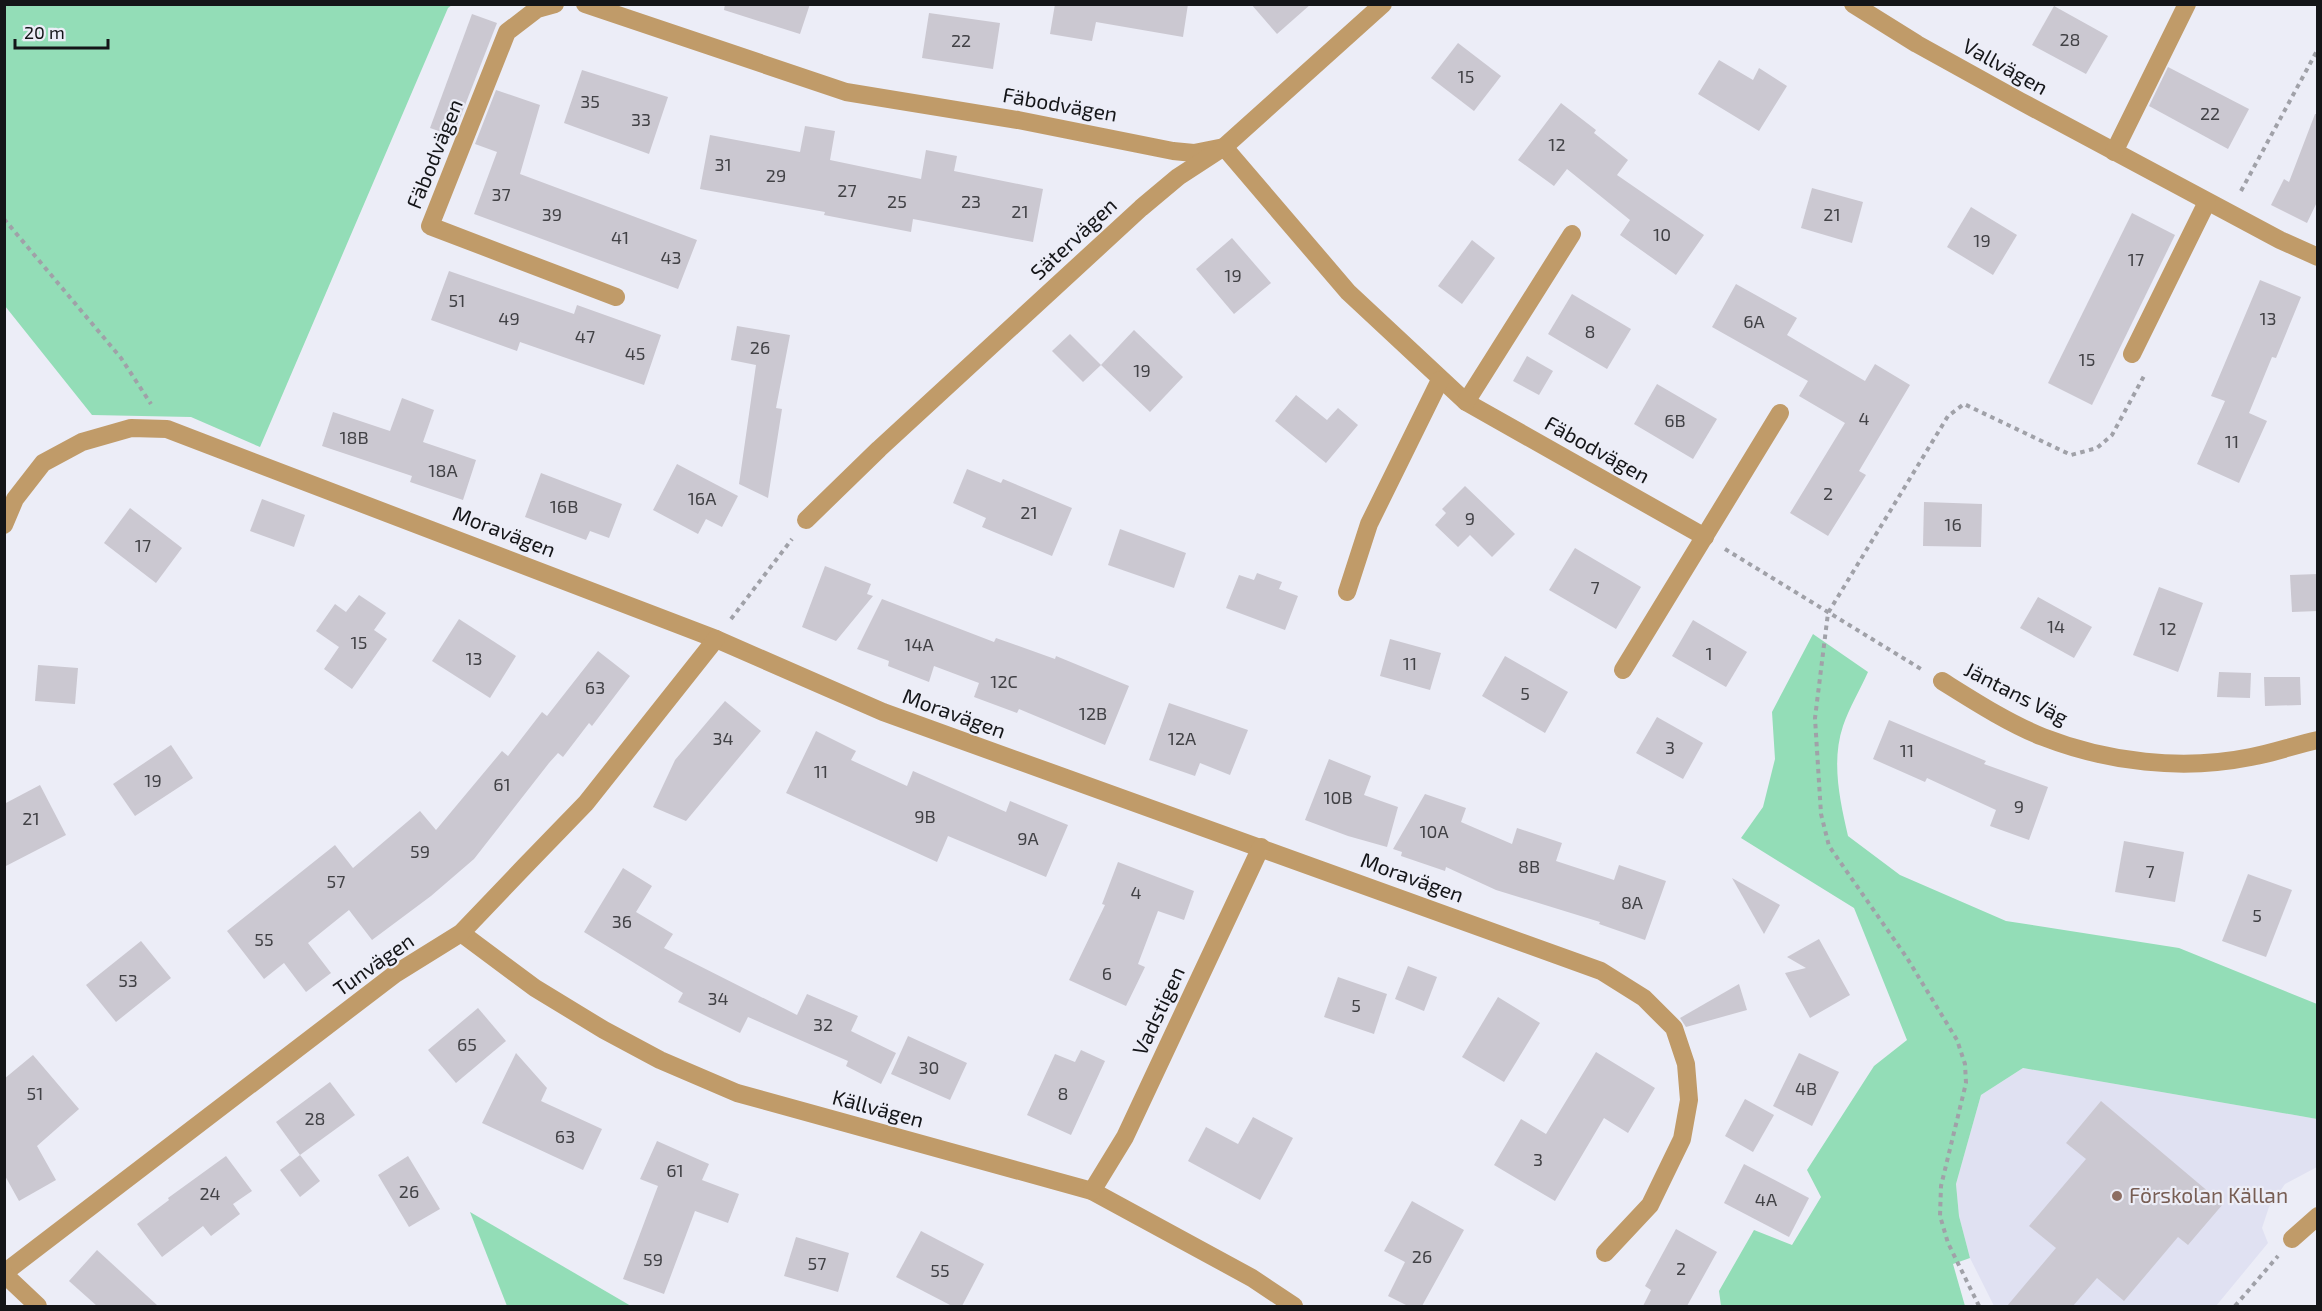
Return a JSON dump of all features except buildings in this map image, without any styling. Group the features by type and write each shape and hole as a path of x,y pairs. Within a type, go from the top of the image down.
{"street":[{"name":"Fäbodvägen","path":"555,4 537,9 507,32 430,226 616,297"},
{"name":"Fäbodvägen","path":"585,4 846,93 1018,120 1173,151 1194,153 1224,147 1348,292 1466,402 1706,537"},
{"name":"Sätervägen","path":"806,520 879,449 1141,208 1178,177 1224,147 1383,4"},
{"name":"Vallvägen","path":"1853,4 1881,12 2114,152 2207,202 2318,257"},
{"path":"2114,152 2187,4"},
{"path":"2132,354 2207,202"},
{"path":"1466,402 1572,234"},
{"path":"1347,592 1369,524 1440,380"},
{"path":"1623,670 1780,413"},
{"name":"Moravägen","path":"4,525 15,499 43,463 82,442 130,428 167,429 716,639 884,712 1601,971 1644,998 1674,1028 1686,1064 1689,1100 1682,1139 1650,1204 1605,1253"},
{"name":"Tunvägen","path":"4,1273 395,974 460,933 586,802 716,639"},
{"name":"Jäntans Väg","path":"1942,681 2042,736 2099,755 2145,761 2193,763 2250,758 2318,740"},
{"name":"Vadstigen","path":"1092,1191 1125,1137 1262,847"},
{"name":"Källvägen","path":"460,933 535,988 604,1030 660,1060 737,1093 1092,1191 1252,1278 1293,1306"},
{"path":"2292,1239 2318,1216"},
{"path":"4,1273 38,1306"}],"path":[{"path":"2229,213 2318,49"},
{"path":"4,219 120,357 167,429"},
{"path":"1979,1306 1948,1243 1940,1216 1941,1186 1966,1083 1965,1064 1957,1040 1907,958 1829,846 1821,814 1815,718 1828,614 1948,416 1964,404 2071,455 2097,448 2112,435 2148,369"},
{"path":"716,639 806,520"},
{"path":"1706,537 1828,614 1942,681"},
{"path":"2235,1306 2292,1239"}],"shaded area":[{"name":"Förskolan Källan","path":"2023,1068 2317,1119 2317,1167 2285,1184 2269,1207 2262,1228 2268,1243 2216,1306 1994,1306 1970,1258 1959,1216 1956,1184 1981,1095"}],"green space":[{"path":"6,5 452,5 448,8 260,447 191,417 92,415 5,306"},
{"path":"1813,634 1868,672 1845,719 1839,740 1838,781 1848,836 1900,875 2006,921 2179,948 2317,1004 2317,1119 2023,1068 1981,1095 1956,1184 1959,1216 1970,1258 1953,1264 1965,1306 1721,1306 1719,1291 1754,1230 1792,1245 1821,1197 1807,1170 1874,1066 1907,1040 1854,908 1741,838 1763,807 1775,759 1772,712"},
{"path":"470,1212 631,1306 507,1306"}],"place":[{"name":"Förskolan Källan","path":"2117,1196"}]}
